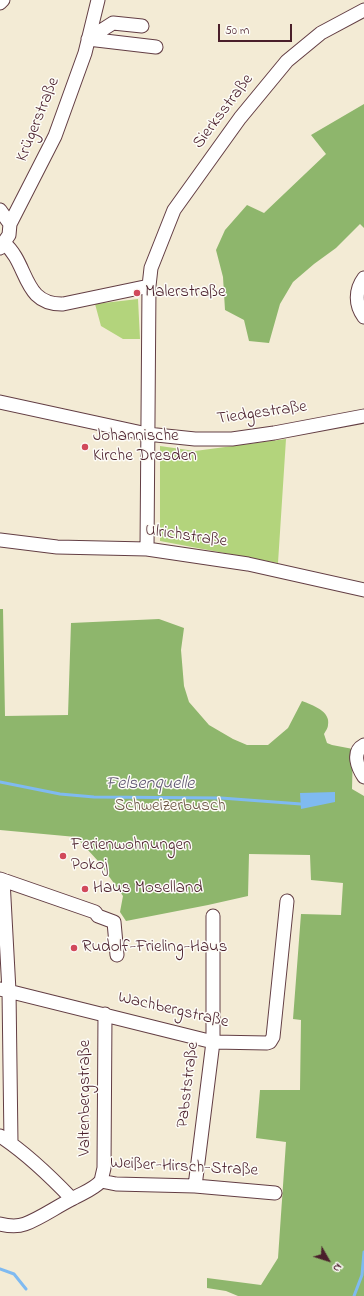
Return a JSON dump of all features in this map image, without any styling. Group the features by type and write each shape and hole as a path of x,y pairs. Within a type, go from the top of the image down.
{"street":[{"path":"0,3 3,0"},
{"name":"Krügerstraße","path":"2,245 9,235 10,224 55,136 88,39 98,0"},
{"name":"Sierksstraße","path":"147,434 148,299 151,268 174,210 240,118 287,61 321,33 364,10"},
{"path":"88,39 113,23 142,26"},
{"path":"88,39 156,47"},
{"path":"0,210 10,224"},
{"path":"2,245 12,250 34,293 44,302 63,304 149,286"},
{"path":"364,278 358,289 357,299 359,309 364,317"},
{"name":"Tiedgestraße","path":"0,402 147,434 195,439 232,439 364,416"},
{"path":"147,434 147,549"},
{"name":"Ulrichstraße","path":"0,540 57,547 147,549 248,564 364,590"},
{"path":"364,745 358,751 356,757 359,768 364,777"},
{"path":"72,1198 57,1183 5,1139 5,990 2,879 94,912 98,916 114,922 117,955"},
{"name":"Wachbergstraße","path":"5,990 213,1042 267,1043 272,1040 287,902"},
{"name":"Pabststraße","path":"195,1186 213,1042 212,916"},
{"name":"Valtenbergstraße","path":"101,1181 104,1168 104,1014"},
{"name":"Weißer-Hirsch-Straße","path":"0,1224 14,1226 34,1220 72,1198 93,1189 101,1181 116,1184 195,1186 275,1193"}],"green space":[{"path":"364,104 364,228 360,224 336,248 293,282 280,304 269,343 249,341 244,320 225,310 223,277 216,250 225,230 247,205 264,213 326,154 311,135"},
{"path":"138,299 140,339 123,339 101,326 95,304"},
{"path":"286,439 278,563 160,541 160,446 195,451"},
{"name":"Schweizerbusch","path":"0,609 3,609 5,716 68,715 71,623 159,619 184,628 181,650 184,686 189,702 209,725 233,739 247,745 268,745 288,728 302,701 320,709 327,716 328,726 324,734 327,743 353,749 352,789 364,796 364,1296 238,1296 226,1291 207,1288 207,1278 261,1285 278,1258 286,1142 256,1138 260,1090 300,1090 301,1020 293,1019 301,914 341,915 343,883 311,880 310,855 249,854 248,896 126,921 120,912 123,896 98,861 76,837 0,830"}],"water":[{"path":"335,792 335,802 301,809 300,793"}],"waterway":[{"name":"Felsenquelle","path":"0,782 60,794 94,797 221,798 301,804"},
{"path":"354,1296 362,1275 364,1252"},
{"path":"0,1269 14,1274 26,1289"}],"place":[{"name":"Malerstraße","path":"137,293"},
{"name":"Johannische Kirche Dresden","path":"85,447"},
{"name":"Ferienwohnungen Pokoj","path":"63,856"},
{"name":"Haus Moselland","path":"85,889"},
{"name":"Rudolf-Frieling-Haus","path":"74,948"}]}
